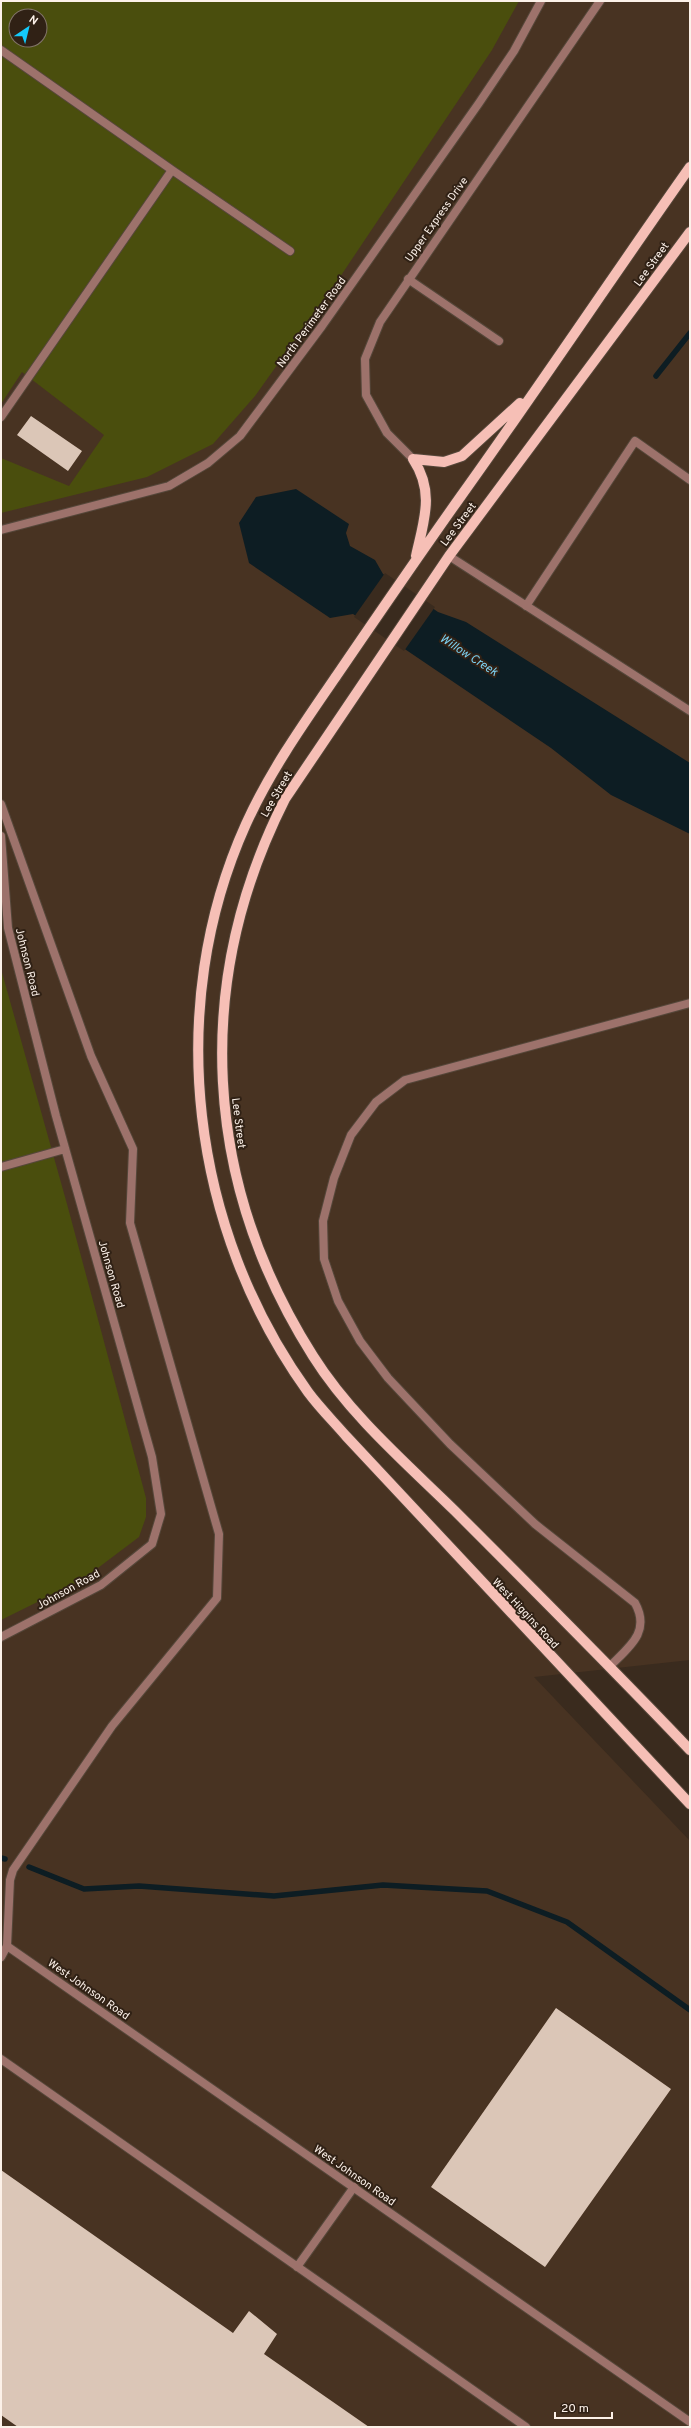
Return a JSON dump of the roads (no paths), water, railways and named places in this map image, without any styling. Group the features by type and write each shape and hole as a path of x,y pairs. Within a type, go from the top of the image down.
{"main road":[{"name":"Lee Street","path":"346,1436 309,1393 277,1344 236,1257 218,1209 204,1143 198,1087 197,1044 201,999 210,938 227,874 246,825 293,740 415,560 690,167"},
{"name":"Lee Street","path":"385,1442 348,1402 314,1358 283,1304 263,1262 241,1196 228,1140 221,1056 224,1002 233,943 266,836 285,799 390,641 449,556 690,232"},
{"path":"413,459 444,462 462,456 536,388"},
{"path":"413,459 424,480 427,503 415,560"},
{"name":"West Higgins Road","path":"346,1436 690,1804"},
{"name":"West Higgins Road","path":"385,1442 610,1666 690,1750"}],"street":[{"name":"North Perimeter Road","path":"1,530 169,486 208,463 240,436 322,326 479,103 514,51 540,1"},
{"name":"Upper Express Drive","path":"413,459 387,433 366,395 365,359 380,322 408,279 600,1"},
{"path":"1,50 290,251"},
{"path":"1,417 172,170"},
{"path":"408,279 500,341"},
{"path":"526,606 635,441 690,480"},
{"path":"449,556 690,711"},
{"path":"1,804 91,1056 133,1149 130,1223 219,1534 218,1598 112,1726 13,1870 10,1880 7,1946 1,1957"},
{"name":"Johnson Road","path":"1,836 8,928 65,1149 152,1457 161,1514 152,1544 101,1585 1,1637"},
{"path":"610,1666 632,1644 640,1633 642,1615 635,1603 535,1524 450,1444 388,1378 360,1341 338,1301 324,1259 323,1221 334,1178 351,1135 376,1102 405,1080 690,1003"},
{"path":"1,1167 65,1149"},
{"name":"West Johnson Road","path":"7,1946 690,2422"},
{"path":"1,2059 526,2427"},
{"path":"297,2267 354,2187"}],"water":[{"name":"Willow Creek","path":"296,489 349,524 346,533 350,546 375,560 383,574 438,612 466,622 690,763 690,834 611,795 551,748 353,614 330,618 249,563 239,523 256,497"}],"waterway":[{"path":"656,376 690,333"},
{"path":"1,1858 5,1859"},
{"path":"29,1867 84,1889 139,1886 274,1896 383,1885 487,1891 567,1922 690,2010"}]}
